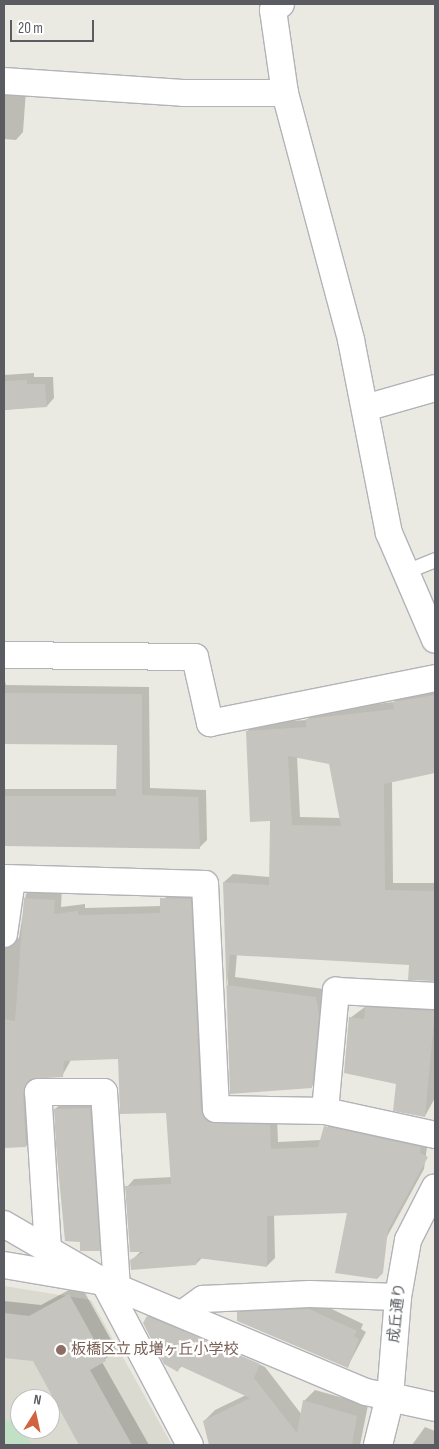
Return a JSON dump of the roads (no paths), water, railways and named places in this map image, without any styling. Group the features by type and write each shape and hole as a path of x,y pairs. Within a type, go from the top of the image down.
{"street":[{"path":"281,4 273,10 285,93 351,340 389,533 406,572 430,614 435,640"},
{"path":"4,81 183,93 285,93"},
{"path":"365,408 435,388"},
{"path":"4,655 195,657 210,723 435,678"},
{"path":"4,934 8,878 205,884 216,1109 325,1111 435,1135"},
{"path":"325,1111 336,991 435,996"},
{"path":"48,1250 38,1092 104,1092 111,1284 190,1445"},
{"name":"成丘通り","path":"378,1445 390,1397 398,1297 408,1240 435,1187"},
{"path":"4,1224 111,1284 366,1392 435,1407"},
{"path":"4,1265 111,1284"},
{"path":"182,1314 203,1299 310,1294 398,1297"}],"lane":[{"path":"406,572 435,560"}],"place":[{"name":"板橋区立 成増ヶ丘小学校","path":"61,1350"}]}
